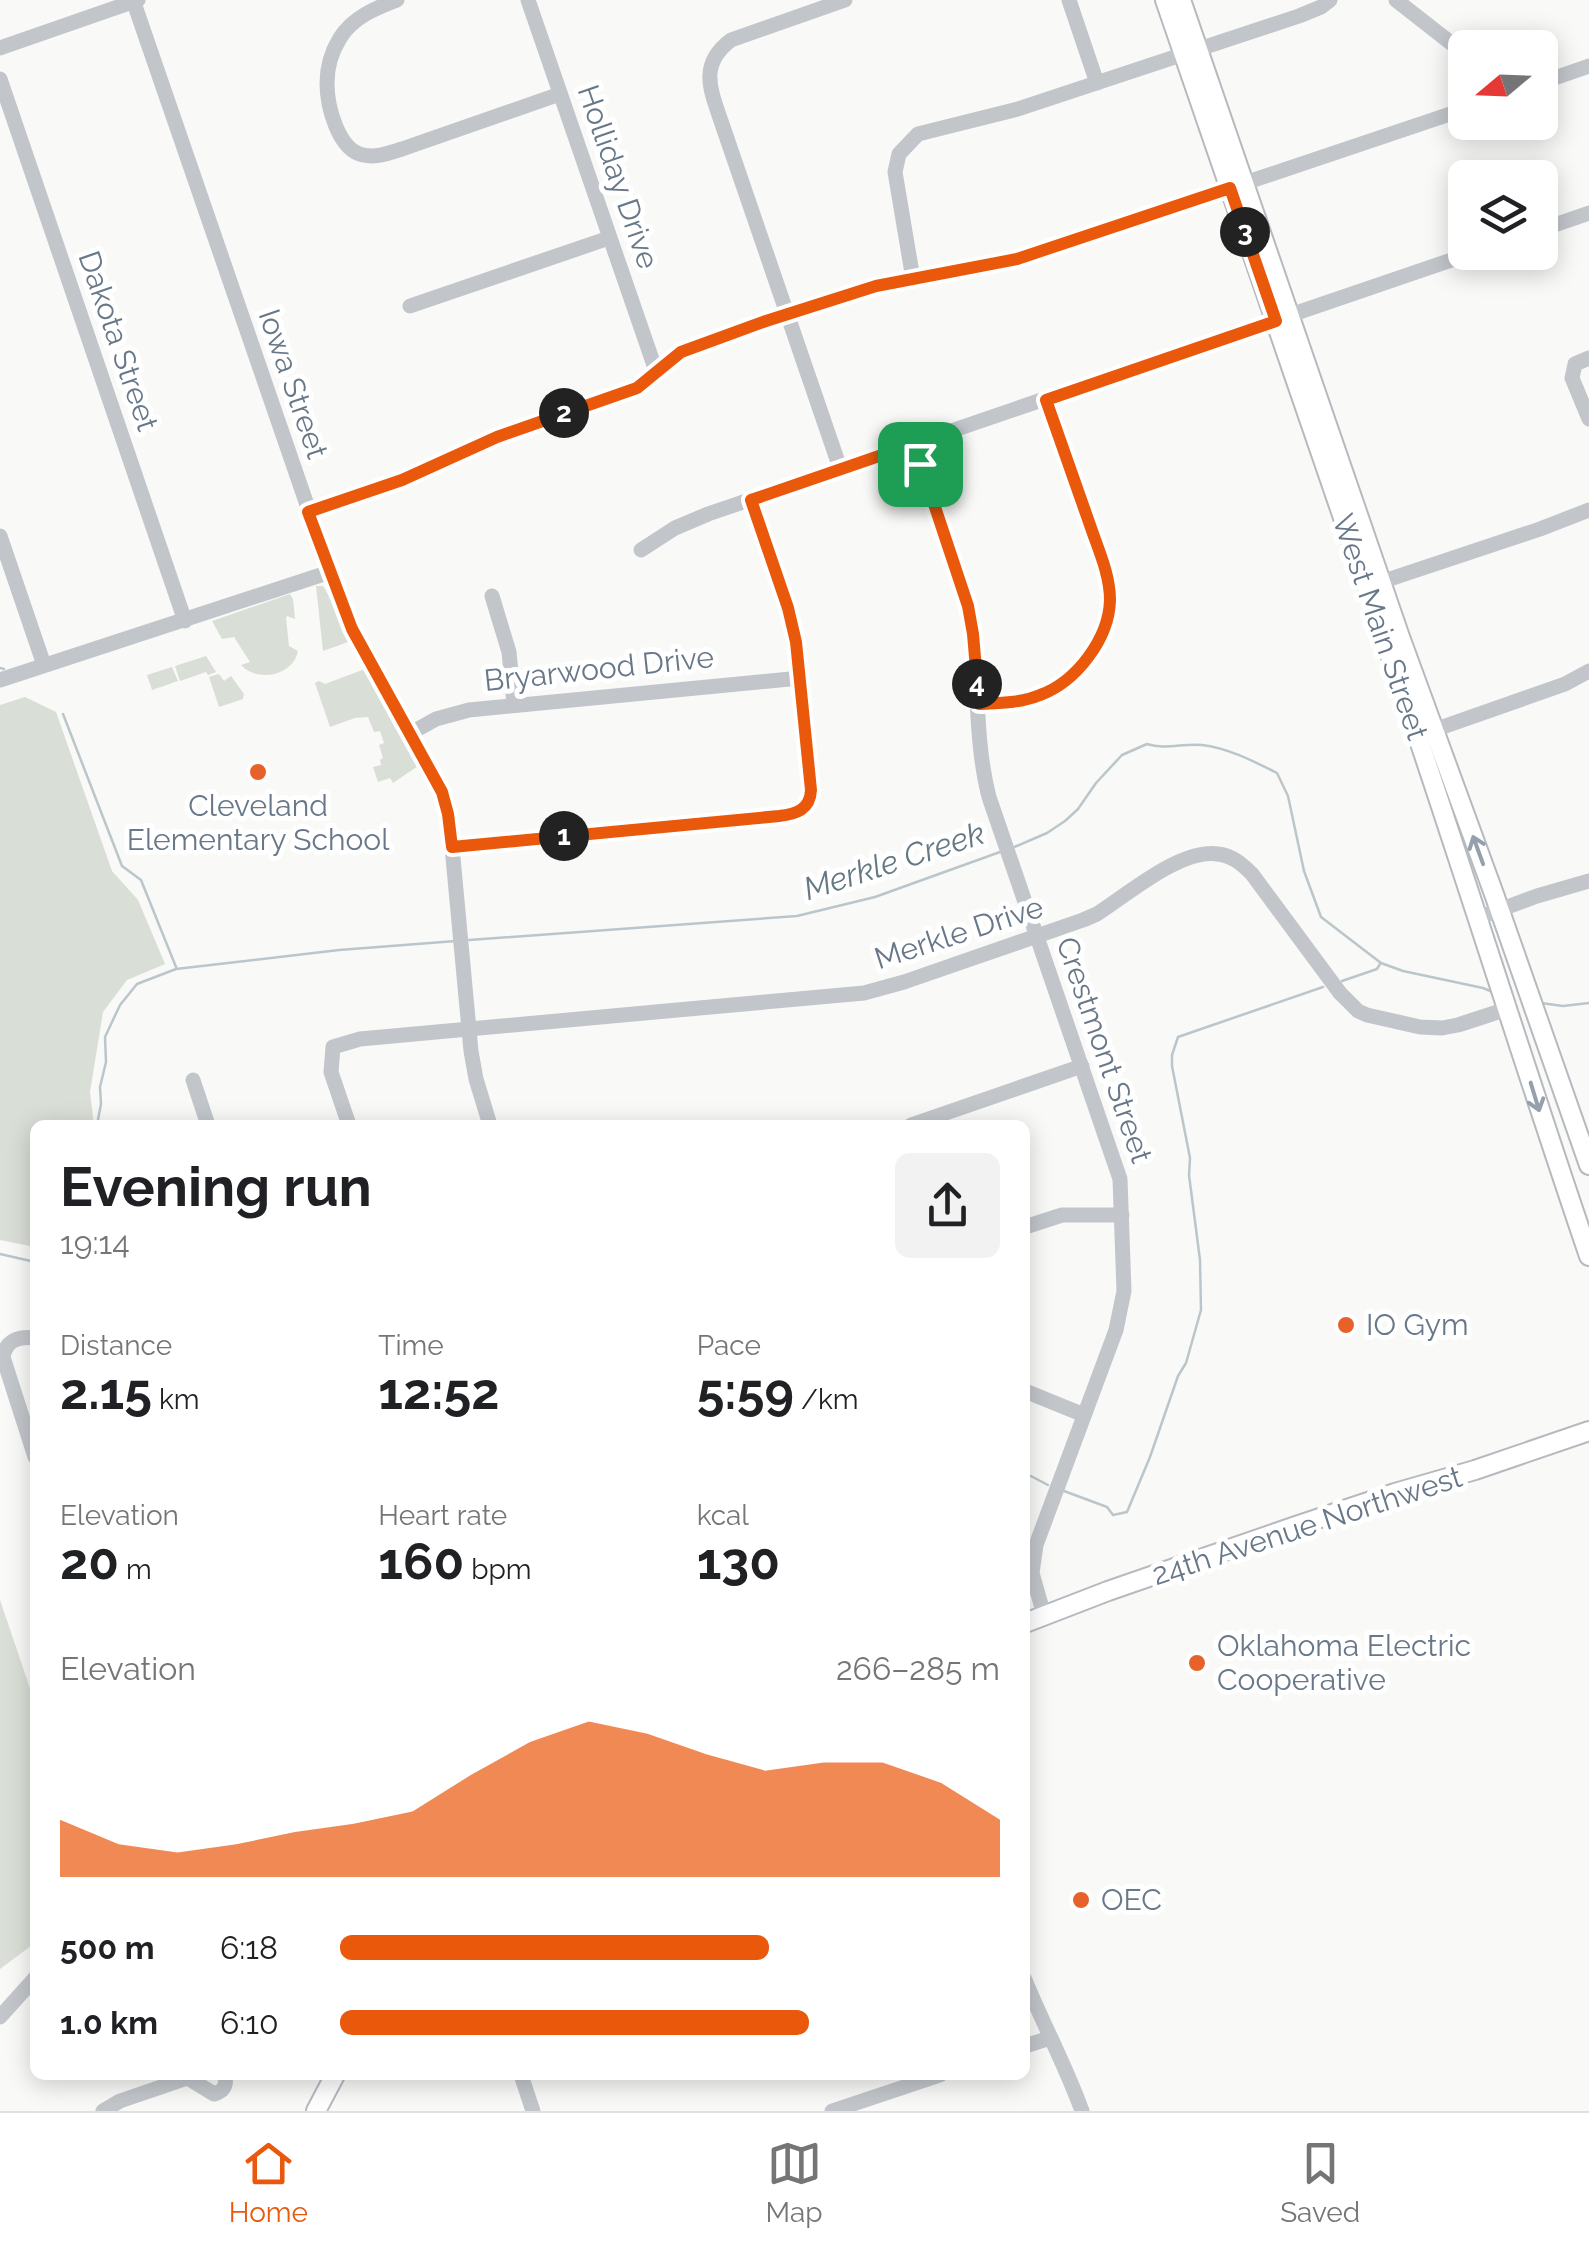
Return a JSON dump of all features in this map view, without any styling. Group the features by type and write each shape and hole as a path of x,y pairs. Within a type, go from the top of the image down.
{"main road":[{"name":"West Main Street","path":"1165,0 1190,52 1589,1165"},
{"name":"West Main Street","path":"1181,0 1190,52"},
{"name":"West Main Street","path":"1283,318 1542,1122 1589,1256"},
{"name":"24th Avenue Northwest","path":"1030,1621 1296,1526 1589,1431"},
{"path":"316,2111 332,2080"}],"street":[{"path":"0,48 135,0"},
{"name":"Iowa Street","path":"135,0 308,512 352,629 442,792 452,847 476,1080 488,1120"},
{"path":"398,0 356,20 341,36 329,66 330,106 343,140 360,155 376,156 402,149 560,94"},
{"name":"Holliday Drive","path":"528,0 656,371"},
{"path":"840,468 712,93 710,67 731,40 844,0"},
{"path":"1069,0 1097,82"},
{"path":"913,279 895,172 904,146 918,134 1002,114 1299,16 1330,0"},
{"path":"1396,0 1448,41"},
{"path":"1558,77 1589,66"},
{"name":"Dakota Street","path":"0,79 184,621"},
{"path":"308,512 402,480 497,437 637,388 681,352 787,314 856,291 1017,259 1448,115"},
{"path":"1558,224 1589,213"},
{"path":"410,306 610,238"},
{"path":"641,550 687,522 1448,261"},
{"path":"1582,361 1572,378 1589,418"},
{"path":"979,704 1020,700 1051,690 1084,662 1108,617 1110,595 1103,564 1046,400"},
{"name":"Crestmont Street","path":"914,444 968,606 985,777 1120,1179 1123,1302 1034,1554 1034,1584 1044,1616"},
{"path":"452,847 779,816 798,812 809,801 796,642 751,500"},
{"path":"1381,582 1589,510"},
{"path":"0,536 44,665"},
{"path":"0,680 330,572"},
{"path":"492,596 509,652 514,704"},
{"path":"1434,730 1565,684 1589,671"},
{"name":"Bryarwood Drive","path":"409,734 452,713 514,704 800,678"},
{"name":"Merkle Drive","path":"347,1120 331,1072 333,1047 360,1040 864,993 1097,914 1178,863 1216,853 1236,860 1252,874 1340,993 1358,1011 1420,1027 1442,1028 1506,1006"},
{"path":"1478,918 1589,881"},
{"path":"925,1120 1082,1066"},
{"path":"193,1080 206,1120"},
{"path":"1030,1225 1062,1215 1122,1215"},
{"path":"30,1338 16,1339 4,1350 4,1363 30,1442"},
{"path":"1030,1393 1084,1415"},
{"path":"0,2017 30,1984"},
{"path":"1030,1992 1082,2111"},
{"path":"1030,2044 1050,2038"},
{"path":"103,2111 181,2080"},
{"path":"196,2080 214,2094 224,2089 226,2080"},
{"path":"523,2080 533,2111"},
{"path":"832,2111 925,2080"}],"shaded area":[{"path":"316,586 323,586 326,591 348,642 323,651"},
{"path":"290,594 295,619 286,618 289,646 298,651 295,660 274,674 248,671 241,665 250,662 234,637 222,639 212,621"},
{"path":"206,656 216,672 180,681 175,666"},
{"path":"172,667 178,681 152,690 147,675"},
{"path":"365,669 418,766 393,783 390,778 378,782 373,767 381,765 383,758 380,731 374,732 368,717 330,727 315,683 325,684"},
{"path":"219,674 224,681 231,676 244,694 243,699 219,707 209,677"},
{"path":"25,697 56,712 112,871 138,900 165,964 127,980 103,1012 90,1092 93,1120 30,1120 30,1246 0,1240 0,705"},
{"path":"0,1600 30,1688 30,1947 0,1969"}],"waterway":[{"path":"0,668 4,669"},
{"path":"63,714 122,866 141,880 176,967"},
{"name":"Merkle Creek","path":"1012,848 1065,821 1122,755 1147,744 1221,749 1277,773 1288,796 1304,871 1321,917 1381,963 1495,993"},
{"name":"Merkle Creek","path":"469,940 797,916 875,897 1000,852"},
{"name":"Merkle Creek","path":"98,1120 106,1062 105,1037 120,1005 137,984 176,969 456,941"},
{"path":"1342,981 1377,969 1380,964"},
{"path":"1064,1491 1107,1507 1113,1515 1127,1512 1186,1363 1201,1310 1190,1158 1172,1066 1178,1037 1323,987"},
{"name":"Merkle Creek","path":"1541,1003 1589,1003"},
{"name":"Merkle Creek","path":"0,1254 30,1261"},
{"path":"1030,1476 1048,1485"}],"place":[{"name":"Cleveland Elementary School","path":"258,772"},
{"name":"IO Gym","path":"1346,1325"},
{"name":"Oklahoma Electric Cooperative","path":"1197,1663"},
{"name":"OEC","path":"1081,1900"}],"route":[{"path":"1230,188 1276,321 1046,400 1103,564 1110,595 1108,617 1099,639 1073,674 1051,690 1020,700 979,704 968,606 920,464 914,444 751,500 796,642 811,790 802,810 779,816 452,847 442,792 352,629 308,512 402,480 497,437 637,388 681,352 766,321 894,281 1017,259 1230,188"}]}
